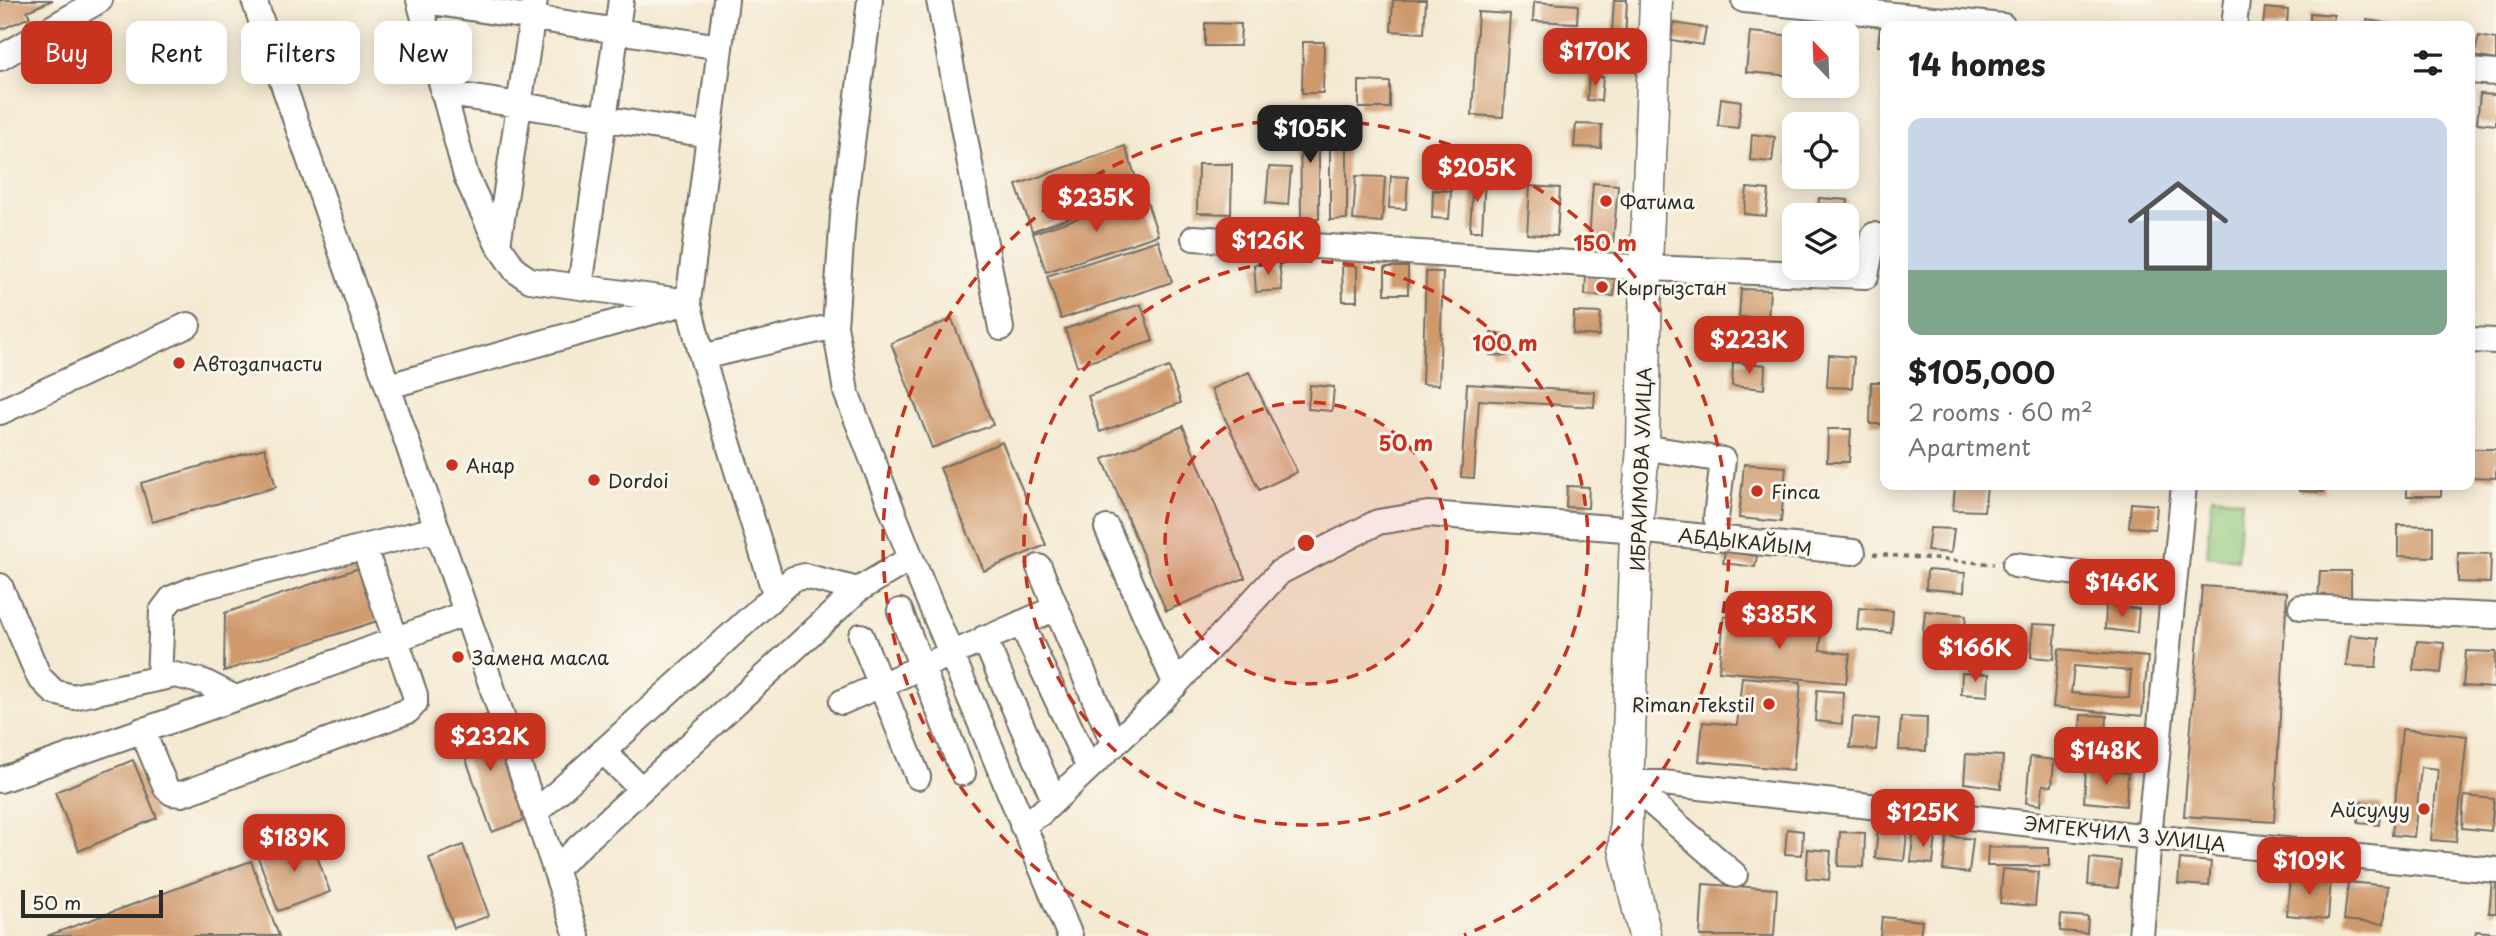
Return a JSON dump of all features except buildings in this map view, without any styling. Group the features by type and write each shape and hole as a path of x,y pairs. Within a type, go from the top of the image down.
{"main road":[{"name":"ИБРАИМОВА УЛИЦА","path":"1645,936 1625,848 1637,530 1643,447 1646,268 1656,0"}],"street":[{"path":"0,58 100,0"},
{"path":"254,0 577,936"},
{"path":"688,302 530,280 516,271 498,245 466,176 419,0 534,9 617,30 720,47"},
{"path":"580,287 621,0"},
{"path":"726,0 688,302 702,357 775,594"},
{"path":"870,0 843,215 835,326 846,392 911,558 1070,936"},
{"path":"939,0 1001,328"},
{"path":"1744,0 1953,21"},
{"path":"2235,21 2237,0"},
{"path":"498,245 534,9"},
{"path":"2475,71 2496,73"},
{"path":"443,93 709,135"},
{"path":"1194,238 1646,268 1866,276 1874,235"},
{"path":"389,387 688,302"},
{"path":"0,412 188,325"},
{"path":"702,357 835,326"},
{"path":"2475,340 2496,341"},
{"path":"1643,447 1723,460 1716,518"},
{"path":"2141,936 2183,490"},
{"name":"АБДЫКАЙЫМ","path":"1022,825 1041,813 1176,685 1280,572 1378,523 1428,514 1637,530 1853,552"},
{"path":"159,678 162,611 172,598 194,589 436,528"},
{"path":"1107,528 1176,685"},
{"path":"142,730 166,788 172,793 182,794 408,711 415,703 415,695 364,547"},
{"path":"555,869 859,590 911,558"},
{"path":"2015,565 2173,585"},
{"path":"1038,567 1114,745"},
{"path":"535,813 793,579 805,576 859,590"},
{"path":"0,586 39,677 54,692 73,697 175,675 204,682 236,698"},
{"path":"2301,607 2496,616"},
{"path":"842,702 1056,608"},
{"path":"900,611 963,773"},
{"path":"0,780 236,698 466,613"},
{"path":"1021,623 1089,768"},
{"path":"861,636 918,777"},
{"path":"984,638 1054,800"},
{"path":"603,751 641,789"},
{"path":"1629,783 1735,875"},
{"name":"ЭМГЕКЧИЛ 3 УЛИЦА","path":"1629,783 1663,783 2149,836 2496,870"}],"path":[{"path":"1853,552 2015,565"}],"green space":[{"path":"2212,496 2242,500 2237,560 2207,556"}],"place":[{"name":"Фатима","path":"1606,201"},
{"name":"Кыргызстан","path":"1602,287"},
{"name":"Автозапчасти","path":"179,363"},
{"name":"Анар","path":"452,465"},
{"name":"Dordoi","path":"594,480"},
{"name":"Finca","path":"1757,491"},
{"name":"Замена масла","path":"458,657"},
{"name":"Riman Tekstil","path":"1769,704"},
{"name":"Айсулуу","path":"2424,809"}]}
